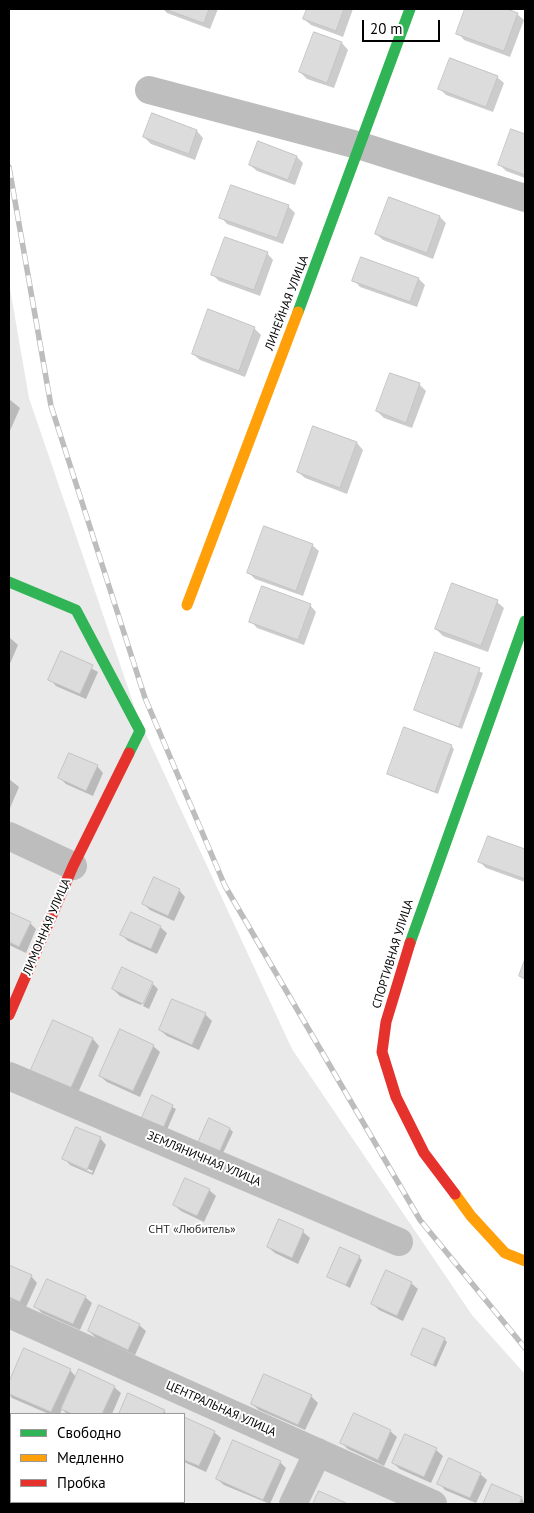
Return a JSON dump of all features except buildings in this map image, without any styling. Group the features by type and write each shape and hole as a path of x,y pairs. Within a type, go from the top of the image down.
{"street":[{"name":"ЛИНЕЙНАЯ УЛИЦА","path":"187,605 361,146 410,9"},
{"path":"149,90 361,146 525,198"},
{"name":"ЛИМОННАЯ УЛИЦА","path":"9,582 76,610 140,731 73,866 9,1015"},
{"name":"СПОРТИВНАЯ УЛИЦА","path":"525,621 418,916 386,1022 382,1052 396,1097 424,1153 472,1216 505,1253 525,1261"},
{"name":"ЛИМОННАЯ УЛИЦА","path":"9,836 73,866"},
{"name":"ЗЕМЛЯНИЧНАЯ УЛИЦА","path":"9,1076 399,1242"},
{"name":"ЦЕНТРАЛЬНАЯ УЛИЦА","path":"9,1314 433,1504"},
{"path":"293,1504 318,1452"}],"green space":[{"name":"СНТ «Любитель»","path":"9,283 29,398 138,717 292,1049 472,1315 525,1374 525,1504 9,1504"}],"railway":[{"path":"9,167 51,406 145,698 225,886 420,1220 525,1348"}],"traffic: fast":[{"path":"298,312 410,9"},
{"path":"9,582 76,610 140,731 129,753"},
{"path":"410,943 525,621"}],"traffic: slow":[{"path":"187,605 298,312"},
{"path":"455,1194 471,1216 505,1253 525,1261"}],"traffic: jam":[{"path":"9,1015 73,866 129,753"},
{"path":"410,943 386,1022 382,1052 396,1097 424,1153 455,1194"}]}
